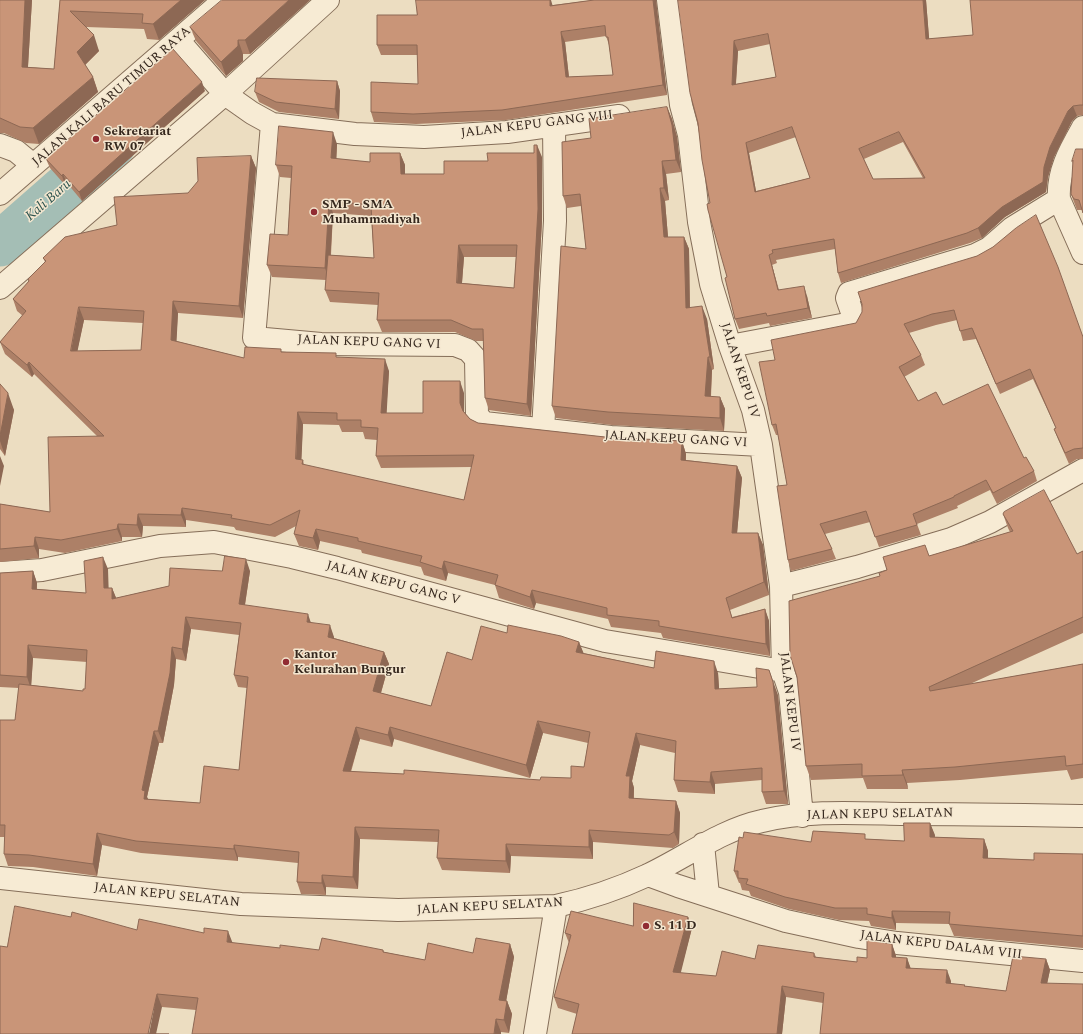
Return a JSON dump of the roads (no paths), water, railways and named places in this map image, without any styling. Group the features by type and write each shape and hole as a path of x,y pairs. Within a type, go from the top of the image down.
{"street":[{"name":"JALAN KALI BARU TIMUR RAYA","path":"0,194 224,0"},
{"path":"0,288 224,93 328,0"},
{"name":"JALAN KEPU IV","path":"668,0 681,105 689,135 699,222 711,284 730,346 753,410 760,445 781,586 783,671 790,692 802,816"},
{"path":"178,40 224,93 252,113 272,124"},
{"path":"658,109 681,105"},
{"name":"JALAN KEPU GANG VIII","path":"272,124 355,134 424,137 507,132 636,113"},
{"name":"JALAN KEPU GANG VI","path":"272,124 254,338 322,344 455,345 468,350 476,359 476,415 484,423 498,426 611,437 760,445"},
{"path":"543,430 555,221 554,125"},
{"path":"1083,127 1076,151 1061,171 1059,199 1083,254"},
{"path":"0,145 16,151 33,165"},
{"path":"730,346 852,323 854,318 847,295 975,255 989,248 1012,228 1059,199"},
{"path":"781,586 799,583 952,539 990,522 1083,470"},
{"name":"JALAN KEPU GANG V","path":"0,573 42,570 160,546 214,542 292,557 386,580 489,610 605,641 783,671"},
{"name":"JALAN KEPU SELATAN","path":"0,878 241,904 398,910 556,906 615,889 648,875 703,844 762,820 828,813 1083,816"},
{"path":"703,844 708,895"},
{"name":"JALAN KEPU DALAM VIII","path":"648,875 786,921 860,937 897,943 1083,961"},
{"path":"535,1034 556,906"}],"waterway":[{"name":"Kali Baru","path":"0,244 114,144"}],"place":[{"name":"Sekretariat RW 07","path":"96,139"},
{"name":"SMP - SMA Muhammadiyah","path":"314,212"},
{"name":"Kantor Kelurahan Bungur","path":"286,662"},
{"name":"S. 11 D","path":"646,926"}]}
